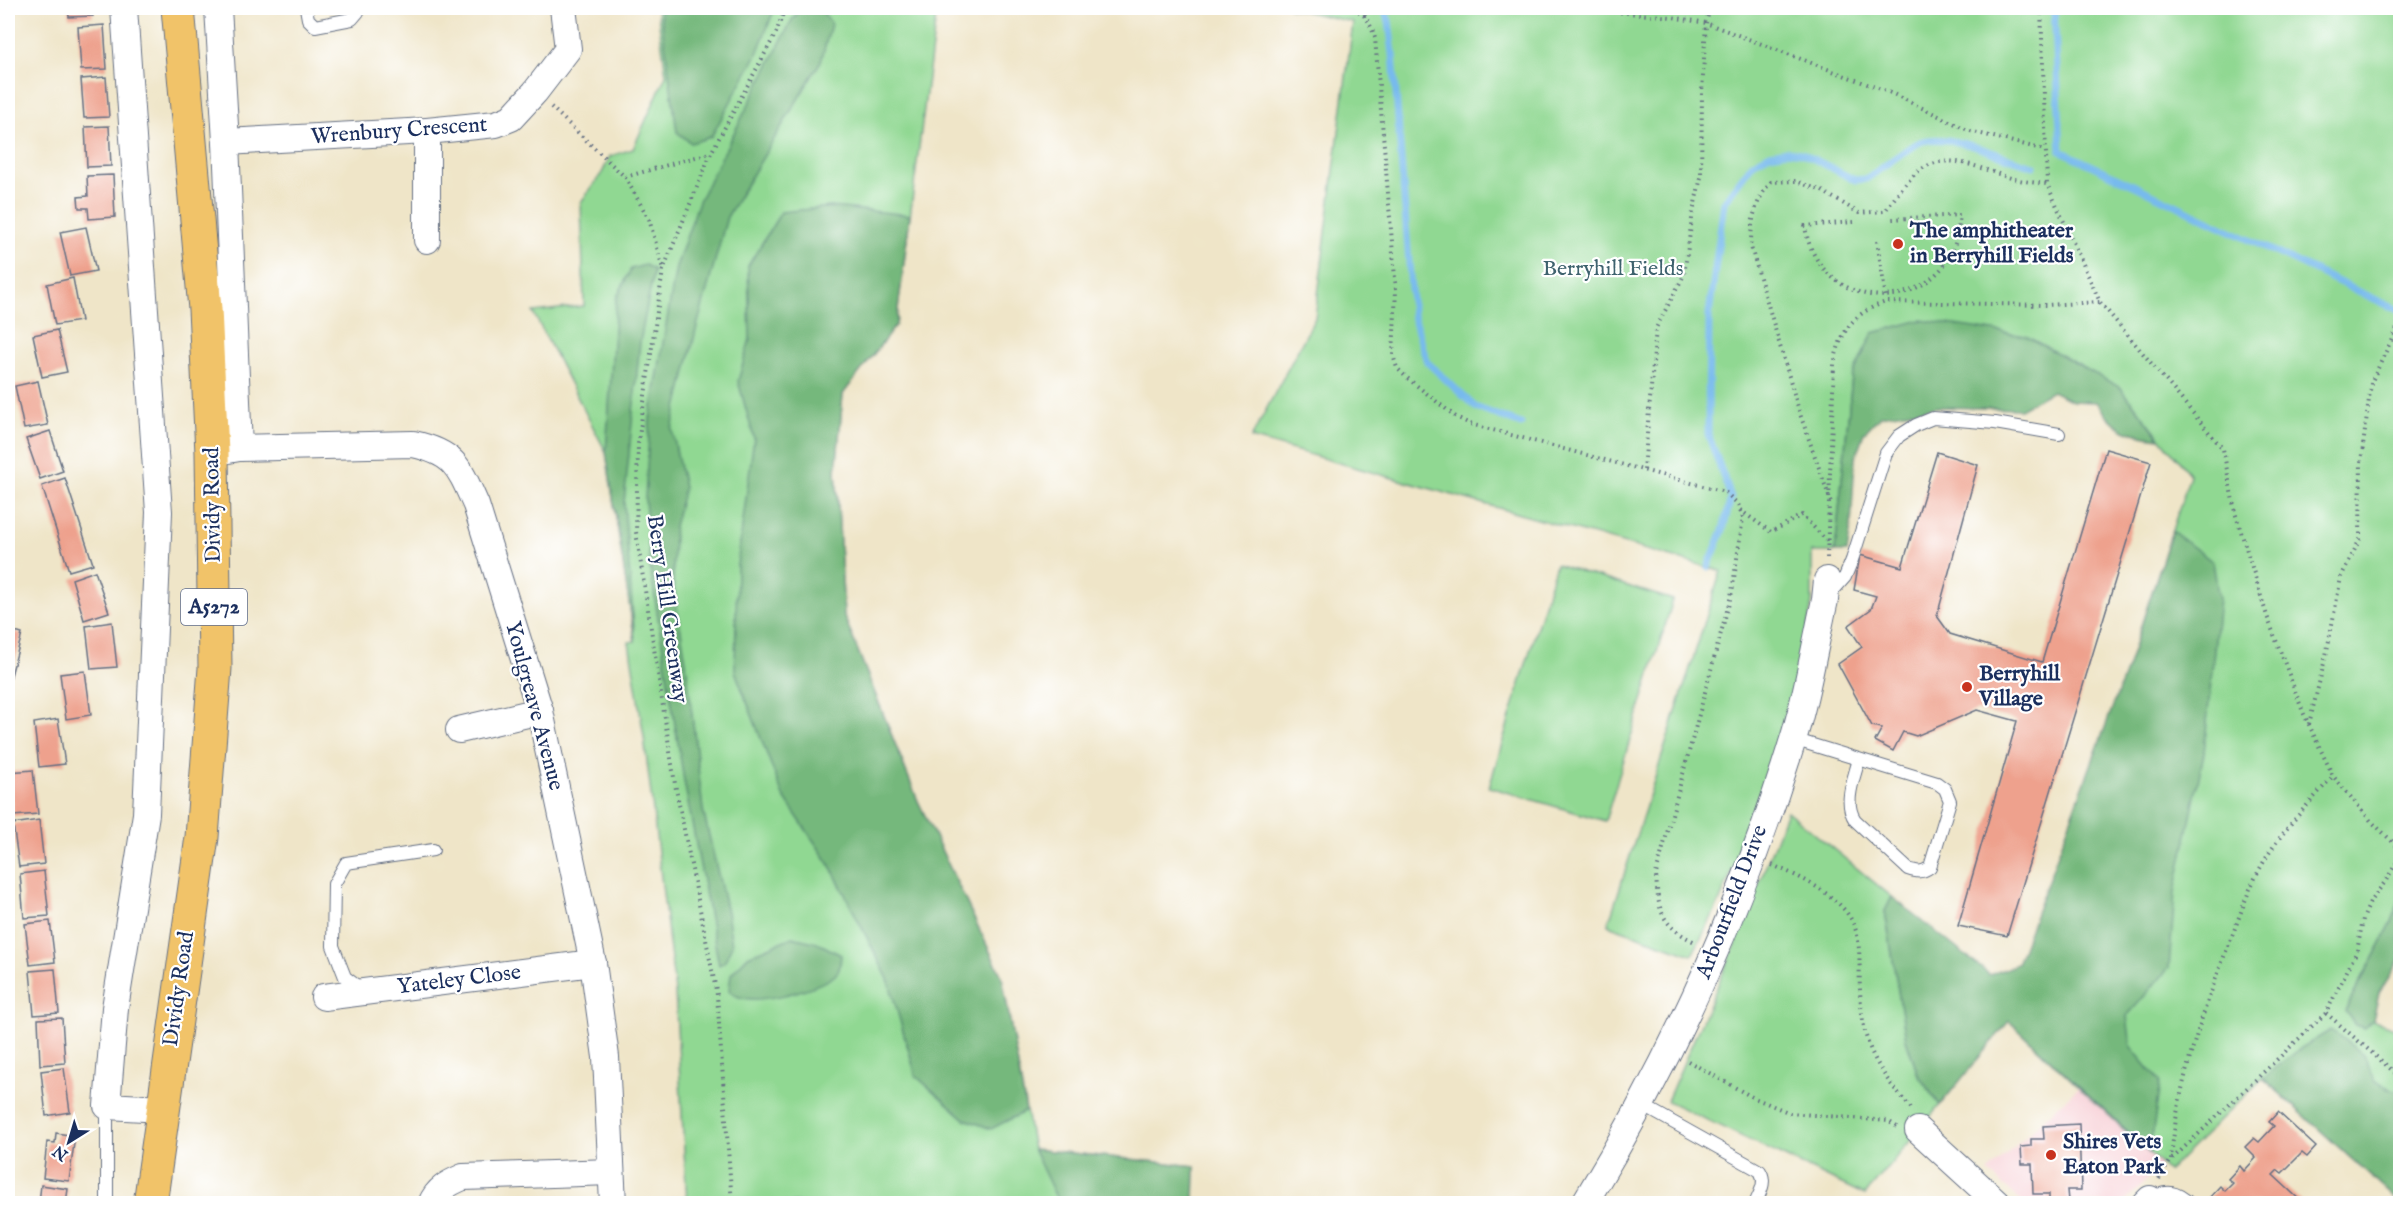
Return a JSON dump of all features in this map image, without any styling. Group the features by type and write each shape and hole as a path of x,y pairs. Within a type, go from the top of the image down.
{"main road":[{"name":"Dividy Road","path":"150,1203 202,837 215,668 226,450 205,309 178,8"}],"street":[{"path":"124,8 159,512 146,814 115,1008 107,1106 163,1109"},
{"name":"Dividy Road","path":"218,8 226,142 226,450"},
{"name":"Wrenbury Crescent","path":"226,142 427,131 496,124 511,118 535,92 568,49 563,8"},
{"path":"427,131 428,240"},
{"name":"Youlgreave Avenue","path":"226,450 412,444 436,449 453,461 464,477 476,504 540,711 593,963 606,1057 613,1203"},
{"name":"Arbourfield Drive","path":"1584,1203 1642,1105 1670,1051 1716,951 1752,857 1792,739 1826,590"},
{"path":"459,730 540,711"},
{"name":"Yateley Close","path":"324,998 593,963"},
{"path":"1918,1130 1999,1203"},
{"path":"431,1203 435,1193 463,1177 611,1172"}],"lane":[{"path":"306,8 308,19 315,26 352,19 358,12 358,8"},
{"path":"1826,590 1845,577 1886,453 1899,436 1933,418 1995,423 2059,434"},
{"path":"1792,739 1859,759 1937,783 1945,789 1950,801 1930,867 1923,872 1908,869 1848,811 1859,759"},
{"path":"365,992 345,976 333,946 334,884 346,863 433,850"},
{"path":"1642,1105 1760,1171 1764,1177 1763,1185 1755,1203"},
{"path":"107,1106 107,1203"},
{"path":"2148,1201 2168,1191 2181,1195 2190,1203"}],"path":[{"name":"Berry Hill Greenway","path":"732,1203 717,995 675,784 636,532 638,444 663,270 711,153 776,33 785,8"},
{"path":"1354,8 1370,21 1377,61 1396,290 1393,355 1397,368 1456,417 1470,424 1725,492 1740,509 1770,532 1802,515 1828,542"},
{"path":"1363,8 1365,15"},
{"path":"1365,15 1375,8"},
{"path":"1603,8 1616,12 1672,17 1706,23 1891,93 1970,131 2045,150"},
{"path":"1644,470 1656,328 1684,275 1693,212 1701,177 1702,93 1706,23 1710,8"},
{"path":"2041,8 2047,184 2100,302 2223,449 2235,513 2266,616 2309,725 2333,776 2371,821 2400,849"},
{"path":"535,92 625,177 649,219 663,270"},
{"path":"625,177 711,153"},
{"path":"1831,501 1800,414 1751,247 1751,225 1755,204 1762,193 1771,182 1796,180 1822,191 1858,213 1885,211 1915,174 1932,164 1945,160 1959,161 2019,180 2047,184"},
{"path":"1826,590 1831,501 1834,364 1838,346 1845,330 1868,308 1886,299 1909,292 1931,280 1947,262 1957,239 1959,215 1892,219"},
{"path":"1854,222 1805,226 1806,237 1817,261 1835,281 1859,293 1886,299 2046,305 2100,302"},
{"path":"1877,241 1886,299"},
{"path":"2309,725 2327,651 2341,577 2360,538 2361,462 2372,382 2400,322"},
{"path":"1716,951 1682,936 1665,921 1658,904 1656,874 1732,592 1743,518 1740,509"},
{"path":"2170,1160 2173,1132 2206,1003 2251,888 2261,865 2274,845 2333,776"},
{"path":"1670,1051 1752,1097 1790,1113 1888,1121 1904,1132 1918,1130 1918,1117 1885,1078 1869,1047 1861,1009 1856,931 1848,915 1831,897 1801,877 1752,857"},
{"path":"2148,1201 2170,1160 2326,1013 2357,951 2363,919 2371,900 2400,857"},
{"path":"2326,1013 2400,1077"}],"shaded area":[{"path":"2079,1086 2163,1163 2124,1203 2023,1203 1988,1172"}],"green space":[{"path":"657,8 937,8 896,325 843,394 836,471 844,616 918,801 1002,977 1033,1149 1195,1166 1194,1203 687,1203 675,992 644,737 629,642 635,641 606,452 533,312 584,306 581,202 602,173 610,156 633,149 666,75"},
{"path":"660,8 775,8 756,56 711,137 691,143 677,132"},
{"path":"802,8 821,9 831,24 821,61 727,217 672,429 684,488 674,526 673,581 686,662 703,810 727,912 732,945 725,961 719,965 684,781 650,568 645,499 650,419 676,267 699,201 792,20"},
{"name":"Berryhill Fields","path":"1289,8 2400,8 2400,898 2392,922 2345,1011 2400,1030 2400,1203 2263,1078 2168,1171 2009,1021 2190,475 2121,388 1852,377 1835,552 1812,552 1812,602 1801,666 1757,809 1719,903 1692,955 1608,925 1721,571 1251,438 1315,318 1353,22"},
{"path":"831,207 910,215 896,325 843,394 836,471 844,616 918,801 1002,977 1026,1111 991,1129 965,1119 916,1076 888,979 830,865 783,796 735,671 737,565 754,438 738,381 750,339 748,266 781,212"},
{"path":"645,265 654,270 640,342 624,503 635,642 606,452 616,299 631,269"},
{"path":"1921,320 2026,336 2121,388 2160,438 2139,435 2123,429 2110,419 2096,402 2072,401 2052,391 2020,409 1936,407 1880,416 1864,433 1855,458 1847,552 1835,552 1852,377 1873,333"},
{"path":"2172,531 2213,562 2219,599 2204,753 2175,892 2169,968 2127,1016 2131,1047 2160,1082 2150,1152 2009,1021 1940,1105 1918,1075 1906,1039 1885,911 1892,897 1990,975 2017,964 2129,663"},
{"path":"1556,564 1673,600 1605,821 1489,787"},
{"path":"1787,811 1892,897 1885,911 1906,1039 1918,1075 1940,1105 1865,1195 1667,1101 1736,943"},
{"path":"2400,898 2400,959 2379,993 2373,1020 2365,1028 2355,1025 2345,1011 2392,922"},
{"path":"792,937 818,943 841,955 838,972 812,987 781,996 750,999 729,991 731,974 748,956"},
{"path":"2331,1030 2363,1054 2376,1082 2400,1092 2400,1203 2263,1078 2301,1048"},
{"path":"1033,1149 1195,1166 1194,1203 1069,1203 1056,1197"}],"building":[{"path":"68,8 92,8 93,16 69,17"},
{"path":"104,25 107,69 81,70 78,27"},
{"path":"106,77 109,117 84,118 81,79"},
{"path":"109,126 111,166 87,167 85,127"},
{"path":"113,175 115,217 89,219 88,208 79,208 78,197 88,196 87,176"},
{"path":"86,227 96,271 70,276 60,232"},
{"path":"73,278 81,321 55,325 47,284"},
{"path":"57,330 67,372 42,377 33,335"},
{"path":"38,381 48,425 24,429 15,386"},
{"path":"50,431 63,471 40,479 26,439"},
{"name":"Berryhill Village","path":"2106,449 2151,462 2007,936 1958,926 2017,721 1977,710 1916,736 1903,732 1893,751 1875,741 1882,728 1872,726 1838,664 1862,647 1848,626 1871,609 1876,596 1854,590 1860,555 1902,567 1937,452 1978,465 1937,616 1950,634 2042,662"},
{"path":"65,478 93,564 69,571 42,486"},
{"path":"95,571 109,612 84,620 72,579"},
{"path":"112,622 117,667 91,669 86,626"},
{"path":"8,630 22,634 8,687"},
{"path":"85,671 91,715 66,719 60,674"},
{"path":"58,719 65,764 39,767 34,723"},
{"path":"33,770 38,814 13,816 9,772"},
{"path":"39,820 44,864 19,867 13,824"},
{"path":"44,871 49,916 24,918 20,874"},
{"path":"50,921 55,962 30,965 25,924"},
{"path":"55,969 59,1013 34,1015 30,971"},
{"path":"62,1018 65,1063 40,1065 38,1019"},
{"path":"64,1068 70,1112 46,1116 41,1071"},
{"path":"2278,1112 2316,1147 2307,1157 2302,1153 2282,1173 2278,1170 2273,1175 2303,1203 2214,1203 2209,1198 2220,1186 2225,1191 2233,1183 2228,1179 2240,1166 2244,1171 2256,1158 2245,1147 2254,1138 2259,1142 2274,1126 2269,1122"},
{"name":"Shires Vets Eaton Park","path":"2079,1124 2081,1190 2067,1190 2068,1201 2049,1202 2049,1194 2033,1194 2032,1164 2022,1164 2021,1147 2031,1146 2031,1139 2044,1139 2043,1126"},
{"path":"56,1133 75,1136 69,1181 43,1178 47,1142 55,1143"},
{"path":"41,1185 68,1189 66,1203 39,1203"}],"waterway":[{"path":"1383,8 1389,21 1393,54 1413,315 1427,362 1475,407 1521,424"},
{"path":"2054,8 2061,151"},
{"path":"1708,567 1723,530 1731,497 1708,434 1709,314 1724,202 1753,163 1770,154 1787,151 1802,153 1855,180 1866,179 1918,143 1935,139 1963,143 2034,166"},
{"path":"2061,151 2400,311"}],"place":[{"name":"The amphitheater in Berryhill Fields","path":"1898,244"},
{"name":"Berryhill Village","path":"1967,687"},
{"name":"Shires Vets Eaton Park","path":"2051,1155"}]}
